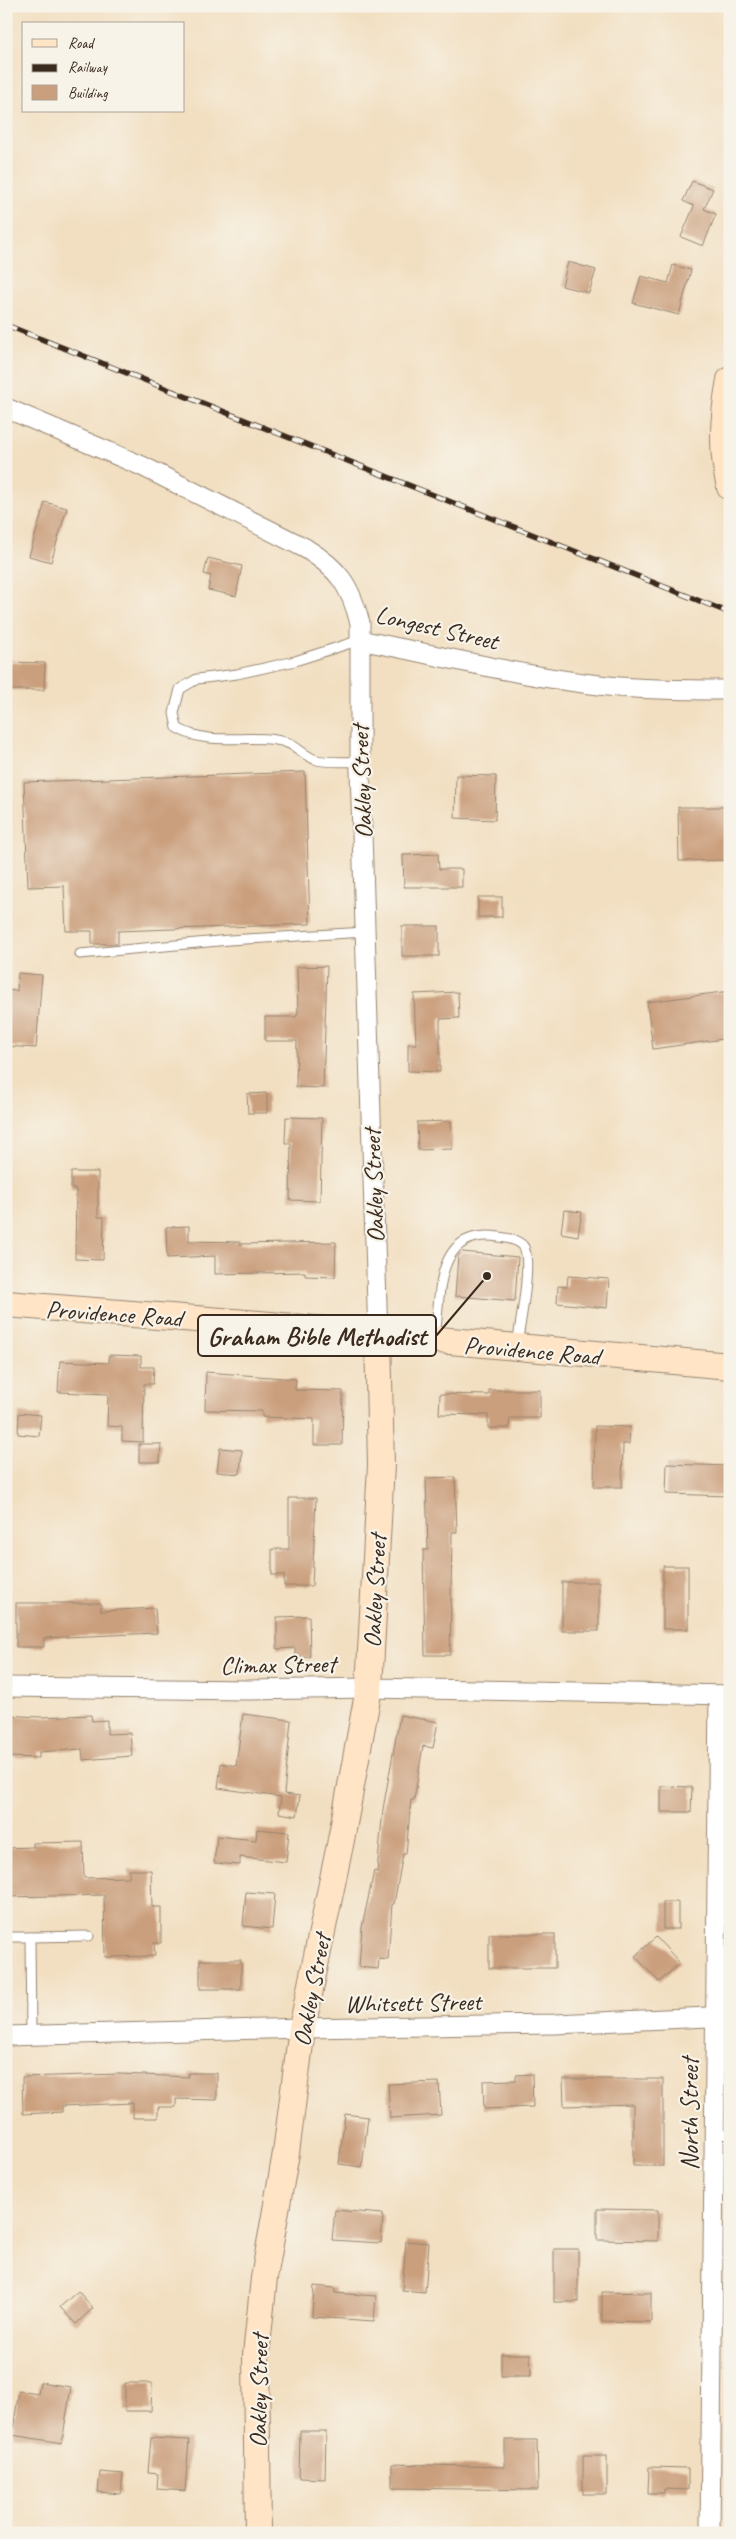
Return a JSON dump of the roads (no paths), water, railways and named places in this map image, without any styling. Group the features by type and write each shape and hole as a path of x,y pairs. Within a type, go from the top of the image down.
{"street":[{"path":"730,380 723,414 723,447 730,487"},
{"name":"Longest Street","path":"6,408 142,466 326,561 347,585 354,600 360,623 360,640 554,678 598,684 659,690 730,690"},
{"name":"Oakley Street","path":"258,2533 256,2355 264,2278 286,2153 302,2028 341,1840 369,1688 381,1465 360,762 360,640"},
{"name":"Providence Road","path":"6,1304 249,1323 730,1366"},
{"name":"Climax Street","path":"6,1687 248,1690 369,1688 724,1695"},
{"name":"North Street","path":"710,2533 722,2134 724,1695"},
{"name":"Whitsett Street","path":"6,2036 302,2028 555,2024 722,2016"}],"lane":[{"path":"360,640 295,661 237,674 197,679 180,689 174,713 177,728 190,736 224,739 274,739 298,748 318,760 360,762"},
{"path":"80,954 230,940 366,932"},
{"path":"435,1341 442,1276 448,1256 456,1247 472,1239 498,1237 517,1242 525,1250 525,1274 517,1348"},
{"path":"6,1937 89,1936"},
{"path":"30,1937 31,2035"}],"railway":[{"path":"6,325 730,613"}],"place":[{"name":"Graham Bible Methodist","path":"487,1276"}]}
